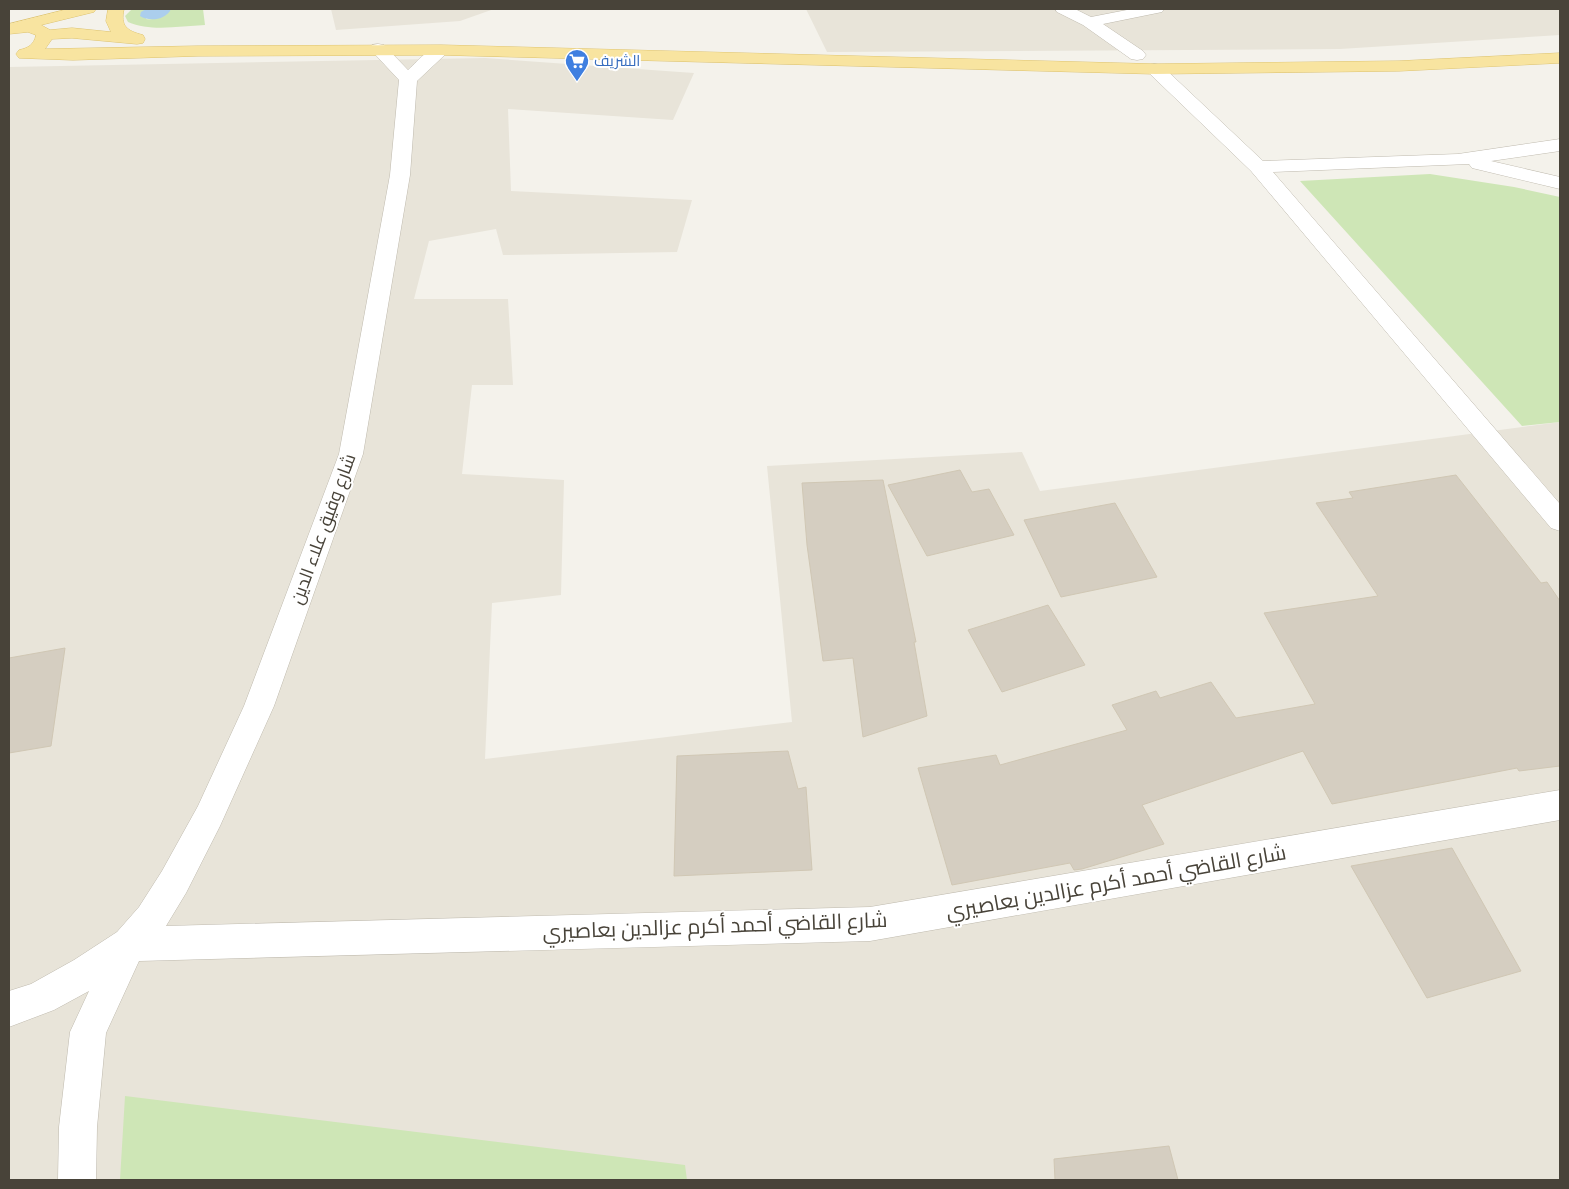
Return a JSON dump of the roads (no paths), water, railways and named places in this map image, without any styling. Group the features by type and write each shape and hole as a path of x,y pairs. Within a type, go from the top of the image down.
{"main road":[{"path":"13,28 88,9"},
{"path":"44,34 99,9"},
{"path":"116,9 113,20 115,28 128,38 137,39"},
{"path":"13,28 30,27 40,30 44,34 72,33 137,39 494,35"},
{"path":"17,56 37,48 43,42 44,34"},
{"path":"646,55 655,37"},
{"path":"1454,47 1560,42"},
{"path":"844,44 1137,55 1286,51"},
{"path":"17,56 74,56 198,50 441,50 1155,69 1399,66 1560,58"}],"street":[{"path":"1063,9 1089,22 1137,55"},
{"path":"1089,22 1156,9"},
{"path":"378,50 408,79 441,50"},
{"path":"1155,69 1258,167 1560,521"},
{"name":"شارع وفيق علاء الدين","path":"129,944 151,918 174,882 209,816 260,706 351,454 400,175 408,79"},
{"path":"1258,167 1458,160 1559,146"},
{"path":"1458,160 1560,183"},
{"name":"شارع القاضي أحمد أكرم عزالدين بعاصيري","path":"129,944 870,924 1560,805"},
{"path":"9,1009 22,1006 68,985 129,944"},
{"path":"77,1180 78,1127 88,1032 129,944"}],"water":[{"path":"146,9 171,9 169,13 161,18 148,19 140,16 141,12"}],"place":[{"name":"الشريف","path":"577,82"}]}
